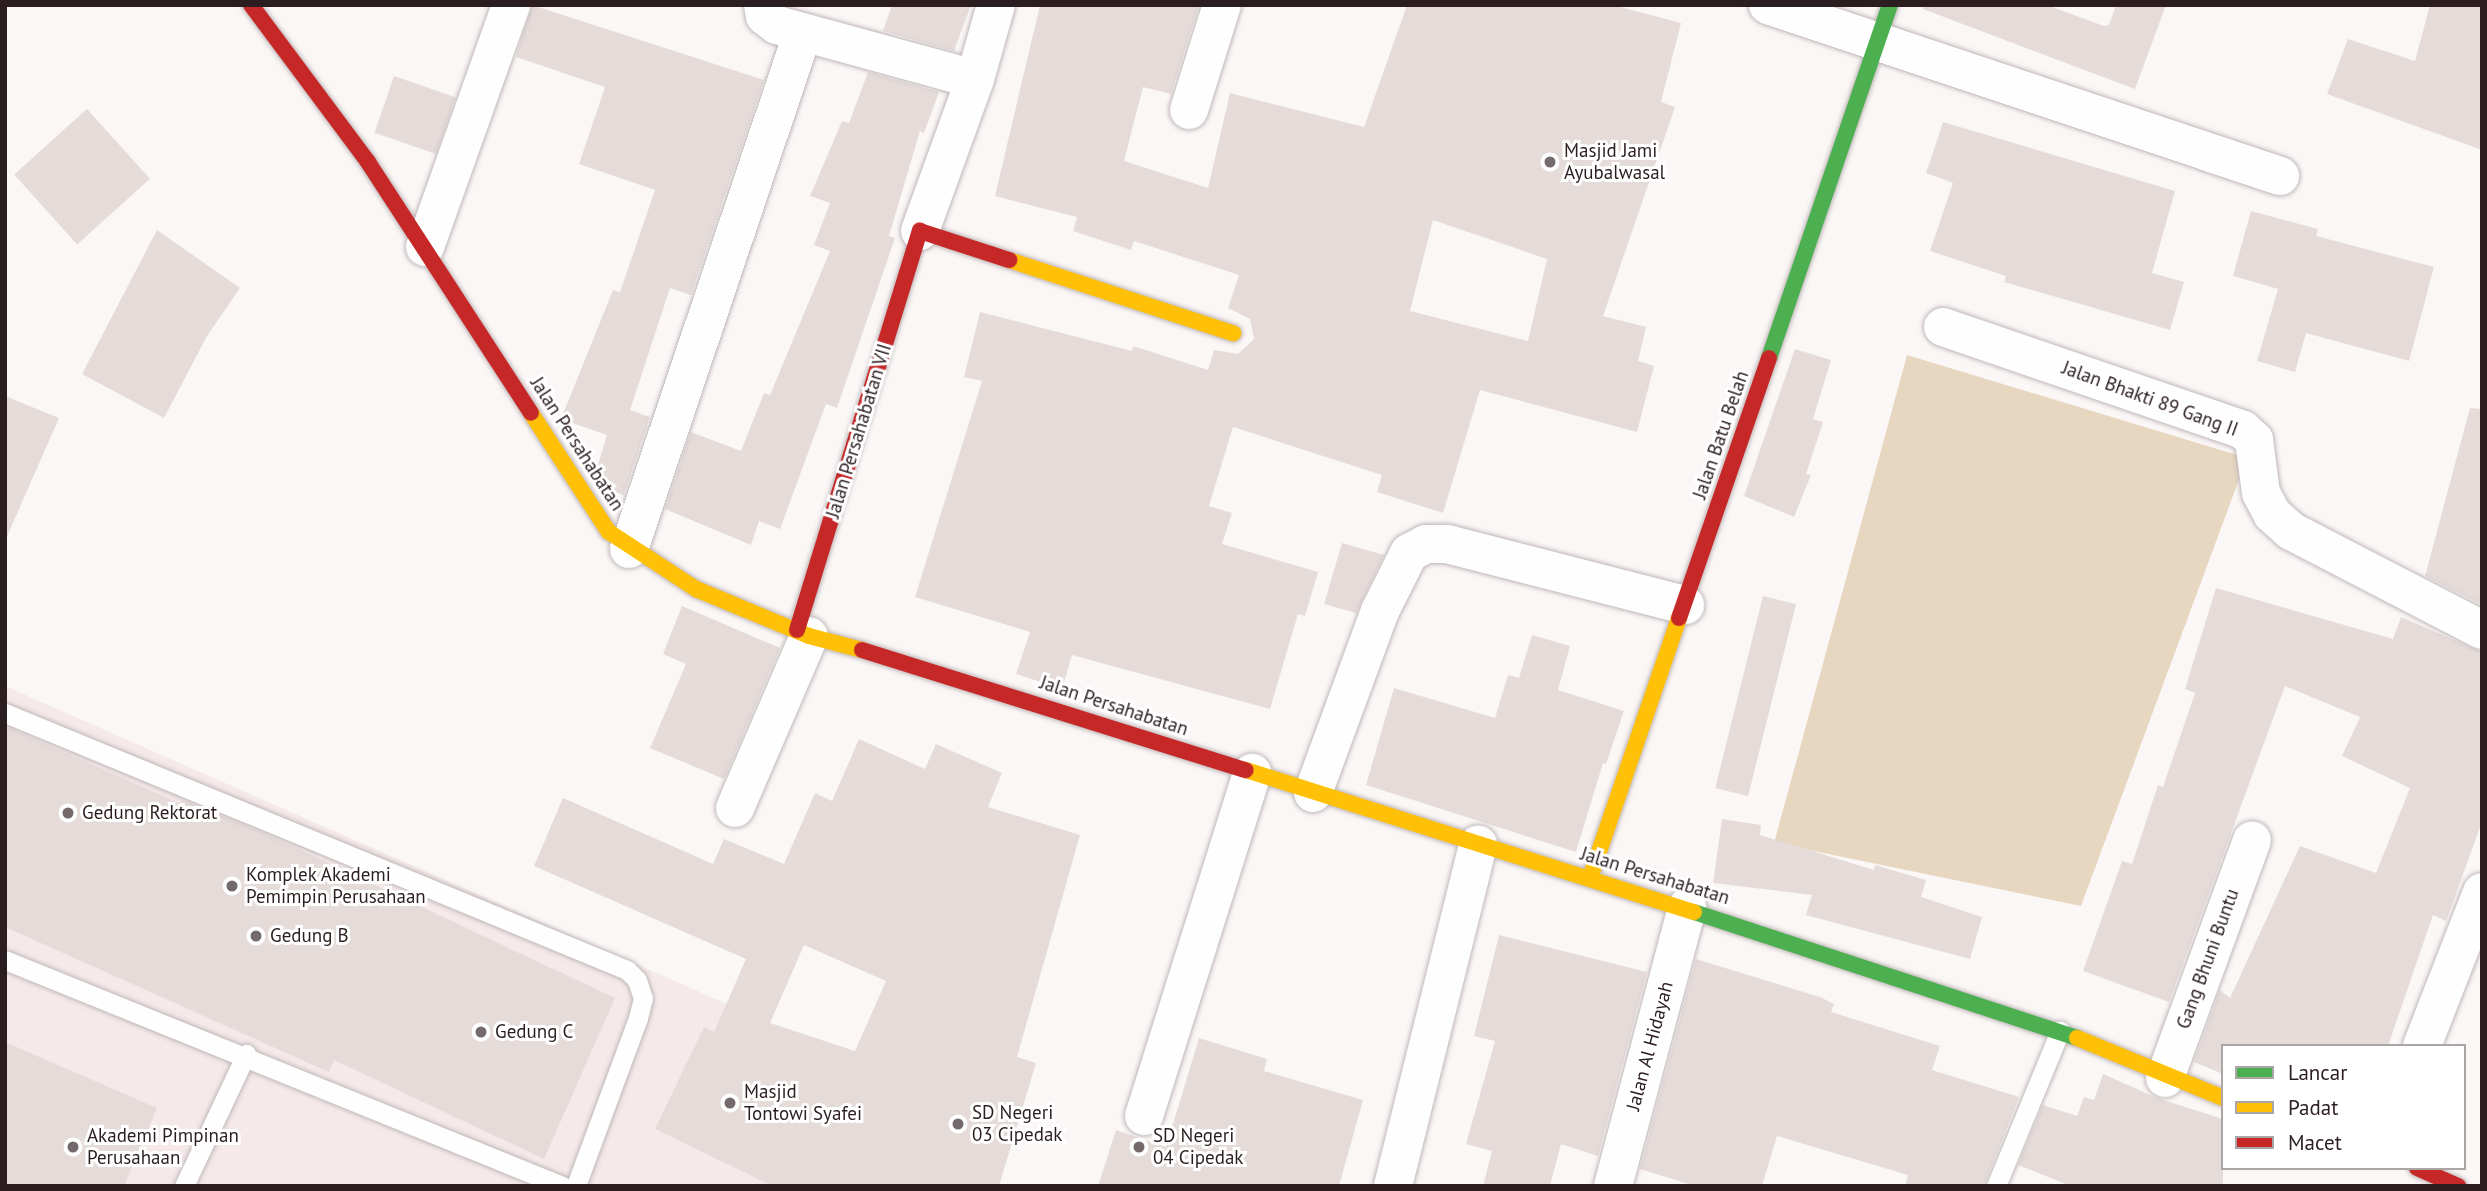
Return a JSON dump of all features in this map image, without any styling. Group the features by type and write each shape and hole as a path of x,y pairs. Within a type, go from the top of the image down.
{"street":[{"name":"Jalan Persahabatan","path":"251,5 425,247 581,495 609,532 629,548 696,589 803,633 905,662 1478,845 1687,906 2060,1031 2165,1077 2221,1097"},
{"path":"425,247 511,5"},
{"path":"764,5 770,20 803,32 975,79"},
{"name":"Jalan Persahabatan VII","path":"803,633 920,231 975,79 996,5"},
{"path":"1189,110 1223,5"},
{"path":"1768,5 2280,176"},
{"name":"Jalan Batu Belah","path":"1590,878 1890,5"},
{"path":"629,548 803,32"},
{"path":"920,231 1233,333"},
{"name":"Jalan Bhakti 89 Gang II","path":"1943,327 2243,430 2253,440 2261,493 2272,514 2291,531 2482,630"},
{"path":"1313,793 1380,611 1409,553 1418,548 1447,544 1685,605"},
{"path":"735,808 803,633"},
{"path":"1144,1116 1252,773"},
{"name":"Gang Bhuni Buntu","path":"2165,1077 2252,840"},
{"path":"1393,1186 1478,845"},
{"path":"2423,1044 2482,892"},
{"name":"Jalan Al Hidayah","path":"1613,1186 1687,906"},
{"path":"2422,1170 2458,1186"}],"lane":[{"path":"5,713 627,970 638,980 643,998 576,1186"},
{"path":"5,960 246,1054 562,1186"},
{"path":"1996,1186 2060,1031"},
{"path":"184,1186 246,1054"}],"shaded area":[{"path":"1907,355 2247,458 2081,906 1774,843"},
{"name":"Komplek Akademi Pemimpin Perusahaan","path":"5,686 913,1086 870,1186 5,1186"}],"building":[{"path":"532,5 764,80 691,295 670,288 630,410 650,417 624,495 607,489 596,471 607,435 561,419 613,290 620,292 655,190 579,164 605,87 516,57"},
{"path":"892,5 971,5 954,51 883,31"},
{"path":"1040,5 1199,5 1171,94 1143,87 1124,161 1208,188 1230,93 1364,127 1407,5 1613,5 1681,23 1661,102 1675,107 1603,316 1646,327 1638,361 1654,366 1637,432 1480,390 1443,513 1377,492 1382,475 1233,427 1209,506 1232,513 1222,544 1318,572 1305,616 1298,614 1270,709 1072,655 1062,689 1016,674 1030,632 915,597 982,381 964,377 980,312 1132,351 1133,346 1208,370 1214,350 1238,354 1254,339 1250,319 1228,308 1239,275 1134,241 1131,250 1073,231 1077,217 995,196","holes":["1433,220 1547,259 1528,341 1410,311"]},
{"path":"1924,5 2047,5 2104,26 2109,25 2116,5 2166,5 2135,89 1923,9"},
{"path":"2430,5 2482,5 2482,150 2327,94 2348,39 2415,61"},
{"path":"868,72 939,92 924,133 920,131 889,236 895,238 837,408 826,404 780,529 759,521 751,545 665,509 691,432 741,451 764,393 770,395 830,251 814,245 830,203 810,196 842,121 849,123"},
{"path":"394,76 455,97 436,154 374,133"},
{"path":"87,109 150,179 77,244 14,175"},
{"path":"1943,122 2175,191 2152,273 2184,282 2170,330 2004,282 2006,276 1930,251 1953,183 1926,173"},
{"path":"2251,211 2318,229 2316,236 2434,267 2409,361 2306,333 2295,372 2257,361 2278,289 2233,276"},
{"path":"157,230 240,288 207,336 164,418 82,374"},
{"path":"1795,349 1831,360 1813,419 1823,422 1806,474 1811,475 1794,517 1744,496"},
{"path":"5,396 59,418 5,541"},
{"path":"2470,408 2482,409 2482,605 2425,576"},
{"path":"1342,543 1384,555 1356,613 1324,604"},
{"path":"2216,588 2393,639 2401,617 2482,652 2482,822 2446,921 2433,915 2389,1044 2221,1044 2221,1073 2194,1062 2220,990 2230,998 2300,846 2376,873 2410,788 2342,756 2360,717 2285,686 2169,1002 2083,971 2122,861 2132,864 2158,785 2163,787 2195,693 2185,689"},
{"path":"1763,596 1796,604 1748,796 1715,788"},
{"path":"682,606 780,648 724,779 650,748 686,664 663,654"},
{"path":"1532,635 1570,646 1558,690 1624,711 1606,764 1603,763 1576,852 1366,785 1394,688 1495,718 1508,675 1519,678"},
{"path":"5,726 181,804 183,800 275,838 615,998 544,1159 334,1060 329,1072 5,927"},
{"path":"859,739 925,769 936,744 1002,773 988,807 1080,835 1017,1057 1036,1063 999,1186 773,1186 655,1129 704,1027 714,1032 746,959 534,866 563,798 713,864 724,839 784,864 815,793 832,801","holes":["804,945 886,981 855,1051 770,1023"]},
{"path":"1722,819 1761,825 1760,835 1874,870 1875,865 1926,880 1921,897 1982,917 1970,959 1806,915 1812,895 1713,883"},
{"path":"1499,935 1647,972 1598,1156 1561,1144 1550,1186 1483,1186 1492,1151 1466,1144 1495,1041 1474,1036"},
{"path":"1696,959 1820,997 1834,1004 1831,1012 1940,1046 1932,1070 2019,1097 1984,1186 1905,1186 1908,1175 1777,1136 1762,1186 1695,1186 1640,1169"},
{"path":"1199,1038 1267,1059 1264,1071 1363,1100 1339,1186 1098,1186 1116,1130 1166,1147"},
{"name":"Akademi Pimpinan Perusahaan","path":"5,1042 157,1108 124,1186 5,1186"},
{"path":"2103,1074 2157,1098 2221,1118 2223,1186 2071,1186 2018,1165 2043,1105 2077,1116 2084,1097 2094,1100"}],"traffic: fast":[{"path":"1769,358 1890,5"},
{"path":"1694,912 2077,1038"}],"traffic: slow":[{"path":"1009,260 1233,333"},
{"path":"531,413 609,532 696,589 809,636 862,650"},
{"path":"1590,878 1679,618"},
{"path":"1246,770 1694,912"},
{"path":"2077,1038 2221,1097"}],"traffic: jam":[{"path":"251,5 368,162 531,413"},
{"path":"797,630 920,231 1009,260"},
{"path":"1679,618 1769,358"},
{"path":"862,650 1246,770"},
{"path":"2422,1170 2458,1186"}],"place":[{"name":"Masjid Jami Ayubalwasal","path":"1550,162"},
{"name":"Gedung Rektorat","path":"68,813"},
{"name":"Komplek Akademi Pemimpin Perusahaan","path":"232,886"},
{"name":"Gedung B","path":"256,936"},
{"name":"Gedung C","path":"481,1032"},
{"name":"Masjid Tontowi Syafei","path":"730,1103"},
{"name":"SD Negeri 03 Cipedak","path":"958,1124"},
{"name":"Akademi Pimpinan Perusahaan","path":"73,1147"},
{"name":"SD Negeri 04 Cipedak","path":"1139,1147"}]}
